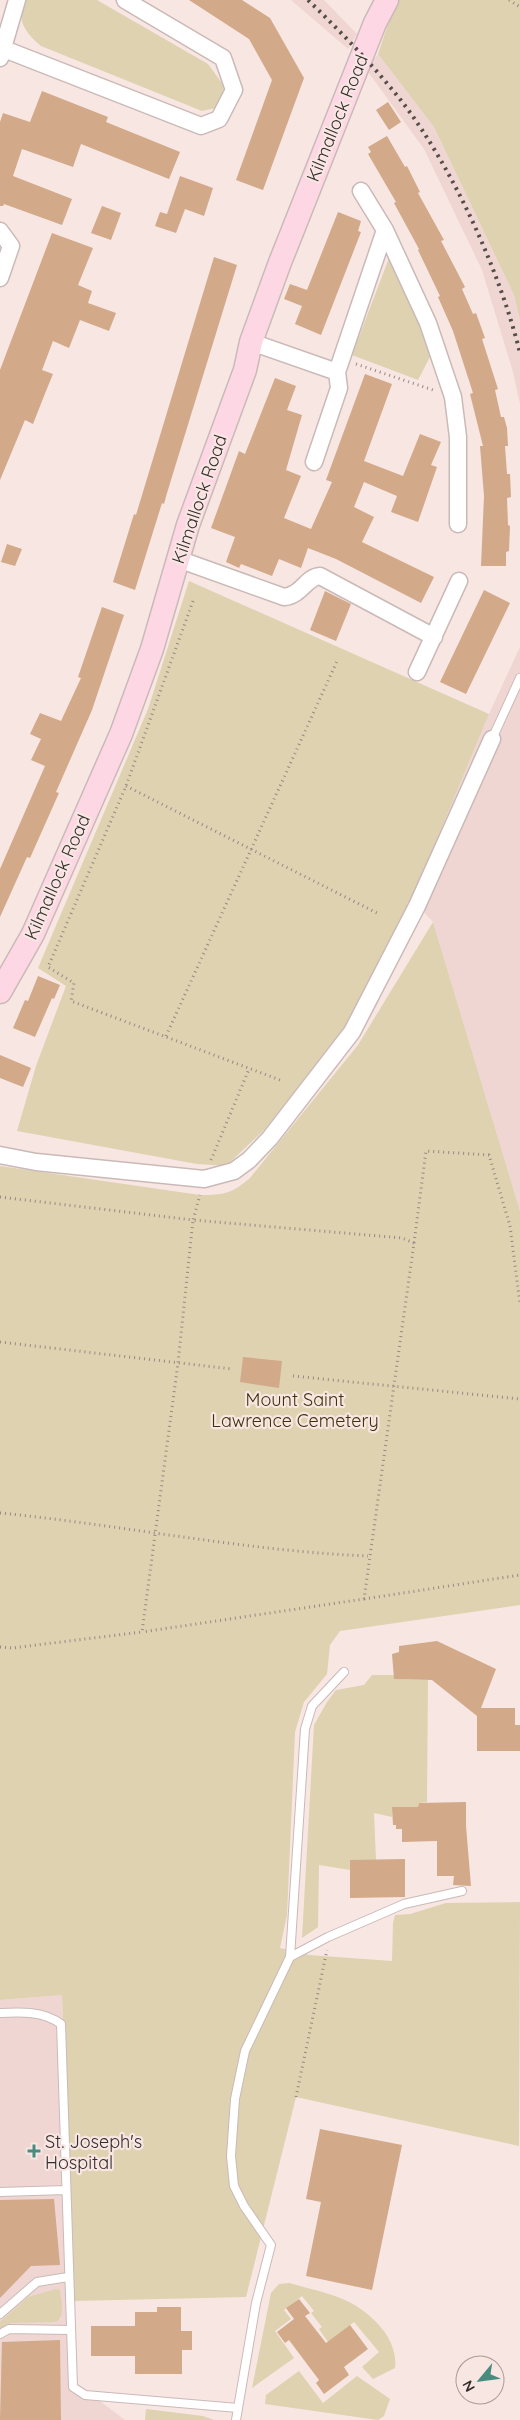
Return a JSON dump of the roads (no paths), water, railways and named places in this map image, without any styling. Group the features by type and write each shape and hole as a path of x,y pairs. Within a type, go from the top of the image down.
{"street":[{"path":"17,0 2,53 201,126 219,118 234,90 224,58 125,0"},
{"name":"Kilmallock Road","path":"0,992 33,934 121,734 152,648 188,525 245,370 252,342 279,265 375,23 387,0"},
{"path":"361,191 385,230 428,323 453,397 458,437 458,524"},
{"path":"314,462 339,388 339,366 385,230"},
{"path":"0,231 11,246 0,278"},
{"path":"252,342 339,366"},
{"path":"178,559 284,597 293,596 313,576 320,576 434,637"},
{"path":"417,672 459,581"},
{"path":"0,1155 36,1162 204,1179 234,1172 249,1160 270,1138 352,1032 417,906 492,739"}],"lane":[{"path":"492,739 520,678"},
{"path":"236,2420 256,2303 271,2245 244,2206 234,2186 231,2156 235,2099 245,2051 290,1958 305,1730 312,1706 344,1672"},
{"path":"290,1958 328,1937 404,1904 462,1891"},
{"path":"0,2013 35,2013 52,2018 61,2024 73,2387 85,2395 238,2408"},
{"path":"0,2192 66,2190"},
{"path":"0,2314 37,2282 68,2278"},
{"path":"0,2334 9,2330 70,2330"}],"railway":[{"path":"308,0 392,89 422,130 440,159 488,256 520,353"}],"place":[{"name":"St. Joseph's Hospital","path":"34,2151"}],"park label":[{"name":"Mount Saint Lawrence Cemetery","path":"295,1409"}]}
